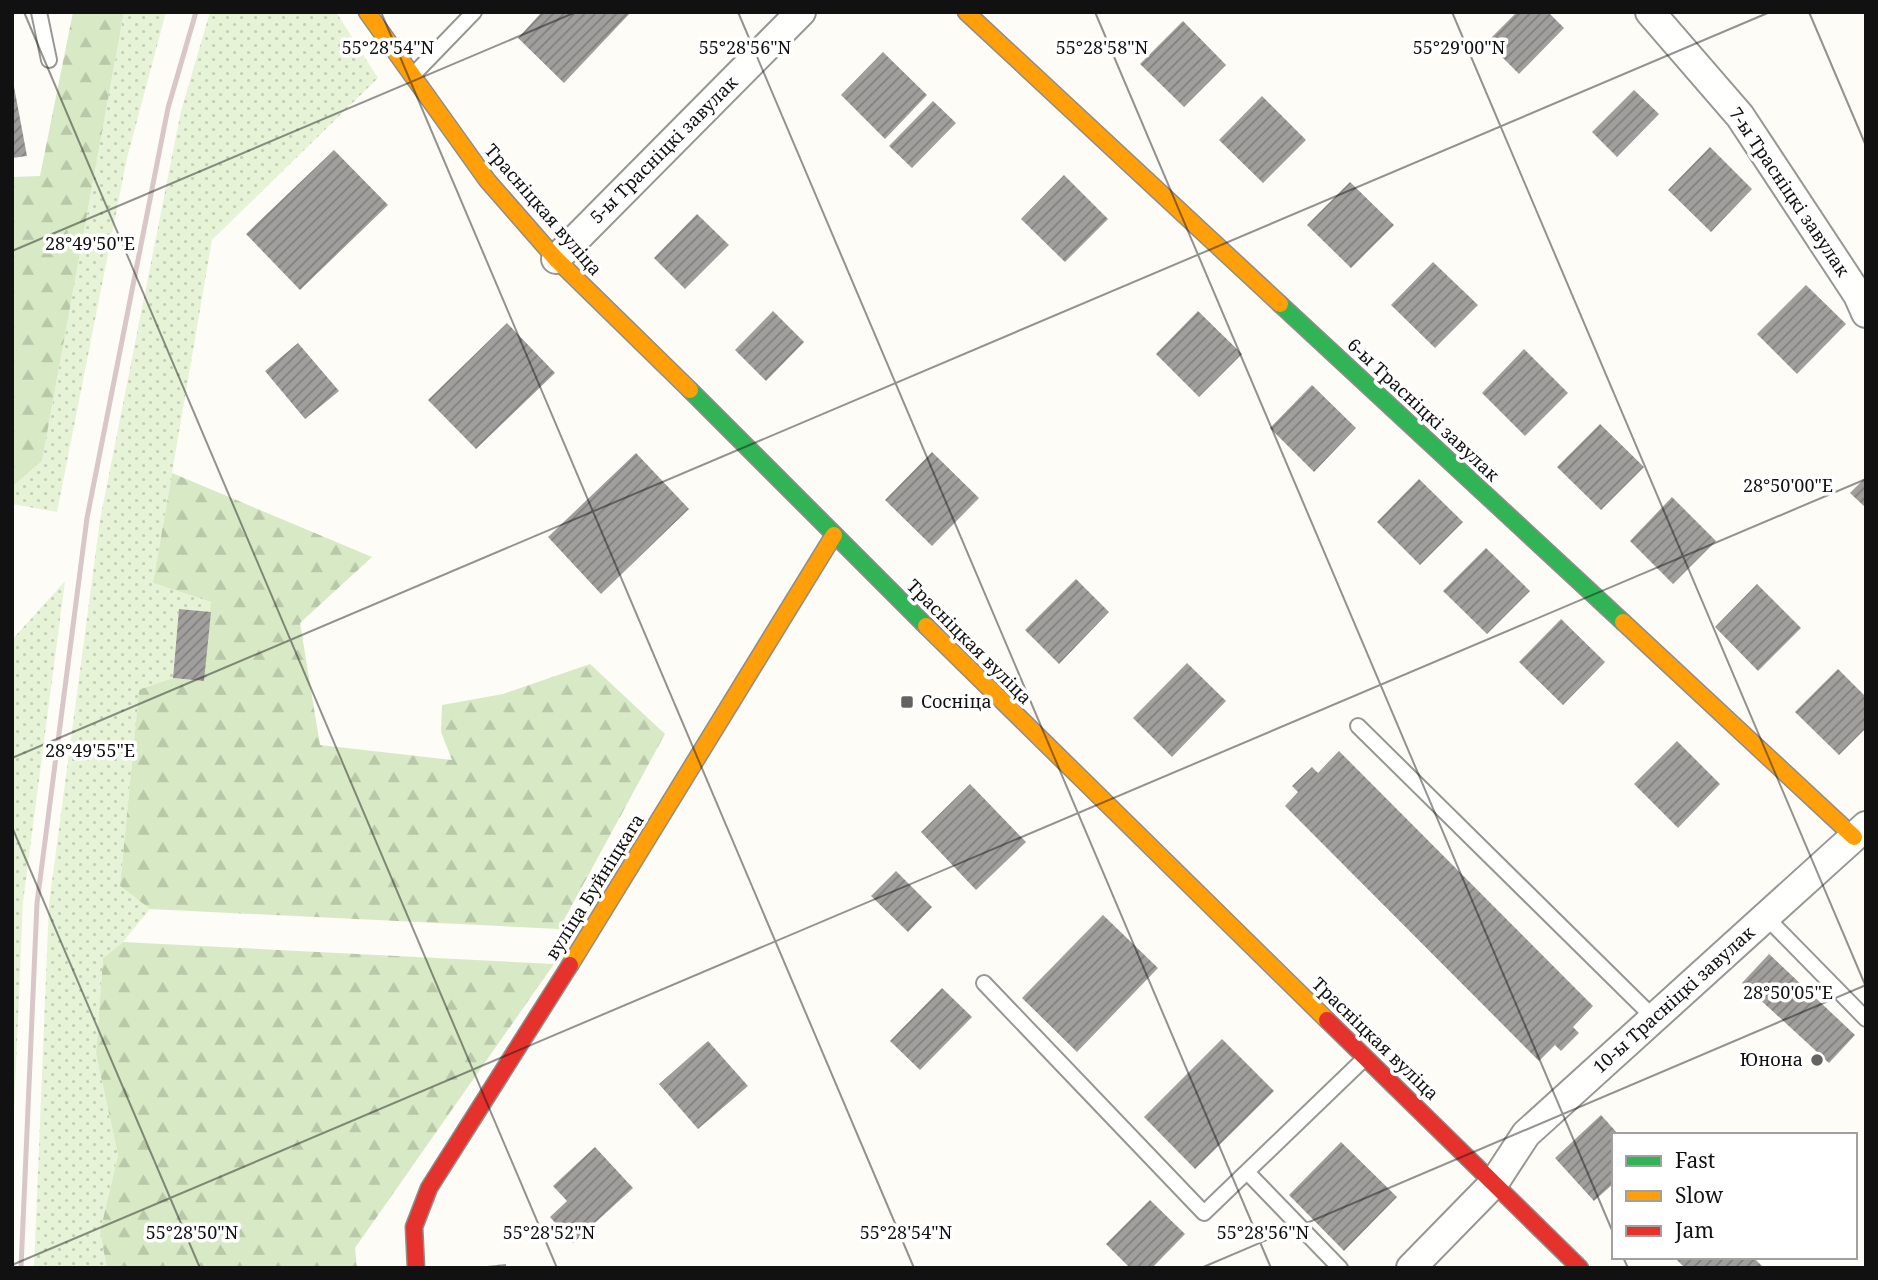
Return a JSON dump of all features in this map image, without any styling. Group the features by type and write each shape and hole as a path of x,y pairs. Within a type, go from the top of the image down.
{"street":[{"name":"Трасніцкая вуліца","path":"367,12 487,180 556,259 1580,1268"},
{"name":"5-ы Трасніцкі завулак","path":"556,259 801,12"},
{"name":"6-ы Трасніцкі завулак","path":"966,12 1860,831"},
{"name":"7-ы Трасніцкі завулак","path":"1650,12 1740,116 1858,295 1866,313"},
{"name":"вуліца Буйніцкага","path":"416,1268 414,1227 429,1188 581,947 834,535"},
{"name":"10-ы Трасніцкі завулак","path":"1411,1268 1494,1183 1526,1134 1860,831"}],"lane":[{"path":"39,12 48,60"},
{"path":"412,76 474,12"},
{"path":"1358,726 1655,1019"},
{"path":"1765,916 1866,1019"},
{"path":"984,983 1204,1213 1366,1057"},
{"path":"1247,1172 1340,1268"}],"green space":[{"path":"73,12 124,12 42,461 12,487 12,177 40,176"},
{"path":"124,12 166,12 127,158 57,512 12,504 12,487 42,461"},
{"path":"210,12 336,12 378,78 212,240 153,583 211,602 211,612 179,609 173,678 139,691 120,886 150,909 123,942 103,958 96,1054 118,1155 100,1232 107,1268 34,1268 49,904 100,520 181,111"},
{"path":"172,473 372,557 300,623 320,745 452,760 441,732 442,705 503,694 590,664 665,734 559,929 150,909 120,886 139,690 173,678 204,681 211,602 153,583"},
{"path":"65,581 23,902 12,1158 12,640"},
{"path":"123,942 554,964 355,1248 357,1268 107,1268 100,1232 118,1155 96,1054 103,958"}],"building":[{"path":"542,12 631,12 564,83 518,38"},
{"path":"1517,12 1548,12 1564,28 1519,74 1487,42"},
{"path":"1183,21 1226,65 1184,107 1140,64"},
{"path":"883,52 927,95 885,139 841,95"},
{"path":"12,76 27,156 12,158"},
{"path":"1634,90 1659,114 1617,157 1592,132"},
{"path":"1262,96 1306,140 1263,183 1219,140"},
{"path":"933,101 956,123 912,168 889,146"},
{"path":"1710,147 1752,189 1711,232 1668,190"},
{"path":"334,150 388,205 300,290 246,234"},
{"path":"1064,175 1108,219 1065,262 1021,219"},
{"path":"1350,182 1394,225 1351,268 1307,225"},
{"path":"697,214 729,245 685,289 654,258"},
{"path":"1433,262 1478,305 1435,348 1391,305"},
{"path":"1806,285 1846,324 1797,374 1757,334"},
{"path":"773,311 804,342 766,381 735,350"},
{"path":"1198,311 1242,354 1199,397 1156,354"},
{"path":"507,323 555,373 476,449 428,400"},
{"path":"298,343 339,391 305,419 265,371"},
{"path":"1524,349 1568,393 1525,436 1482,393"},
{"path":"1312,385 1356,428 1314,472 1270,428"},
{"path":"1600,424 1644,467 1601,510 1557,467"},
{"path":"932,452 979,498 932,546 885,500"},
{"path":"636,453 689,509 601,594 548,537"},
{"path":"1866,477 1866,508 1850,493"},
{"path":"1419,479 1463,522 1420,565 1377,522"},
{"path":"1672,497 1716,541 1673,584 1630,541"},
{"path":"1486,548 1530,591 1487,634 1443,591"},
{"path":"1076,579 1109,612 1059,664 1025,630"},
{"path":"1757,584 1801,628 1758,671 1715,627"},
{"path":"179,609 211,612 204,681 173,678"},
{"path":"1561,619 1605,662 1563,705 1519,662"},
{"path":"1187,663 1226,701 1172,757 1133,718"},
{"path":"1838,669 1866,697 1866,728 1839,755 1795,712"},
{"path":"1677,741 1720,784 1678,828 1634,784"},
{"path":"1339,751 1593,1006 1573,1027 1579,1033 1561,1051 1555,1045 1539,1061 1285,806 1298,792 1292,786 1312,767 1318,773"},
{"path":"970,784 1026,842 976,890 921,832"},
{"path":"896,871 932,907 908,932 871,896"},
{"path":"1103,915 1158,968 1077,1052 1022,998"},
{"path":"1769,954 1855,1035 1829,1063 1742,983"},
{"path":"942,988 972,1017 920,1070 890,1041"},
{"path":"1222,1039 1274,1091 1195,1169 1144,1117"},
{"path":"708,1041 748,1086 698,1129 659,1084"},
{"path":"1601,1115 1617,1133 1612,1133 1612,1185 1594,1201 1555,1158"},
{"path":"1341,1142 1397,1197 1344,1251 1289,1195"},
{"path":"595,1147 633,1188 573,1243 550,1217 567,1201 553,1186"},
{"path":"1150,1200 1185,1234 1152,1268 1130,1268 1106,1244"},
{"path":"1676,1259 1755,1259 1764,1268 1685,1268"},
{"path":"506,1264 506,1268 487,1266"}],"railway":[{"path":"21,1268 37,903 87,518 168,108 196,12"}],"traffic: fast":[{"path":"1280,304 1623,622"},
{"path":"690,390 926,626"}],"traffic: slow":[{"path":"367,12 487,180 556,259 690,390"},
{"path":"966,12 1280,304"},
{"path":"570,965 834,535"},
{"path":"1623,622 1854,837"},
{"path":"926,626 1327,1020"}],"traffic: jam":[{"path":"416,1268 414,1227 429,1188 570,965"},
{"path":"1327,1020 1580,1268"}],"place":[{"name":"Сосніца","path":"907,702"},
{"name":"Юнона","path":"1817,1060"}]}
